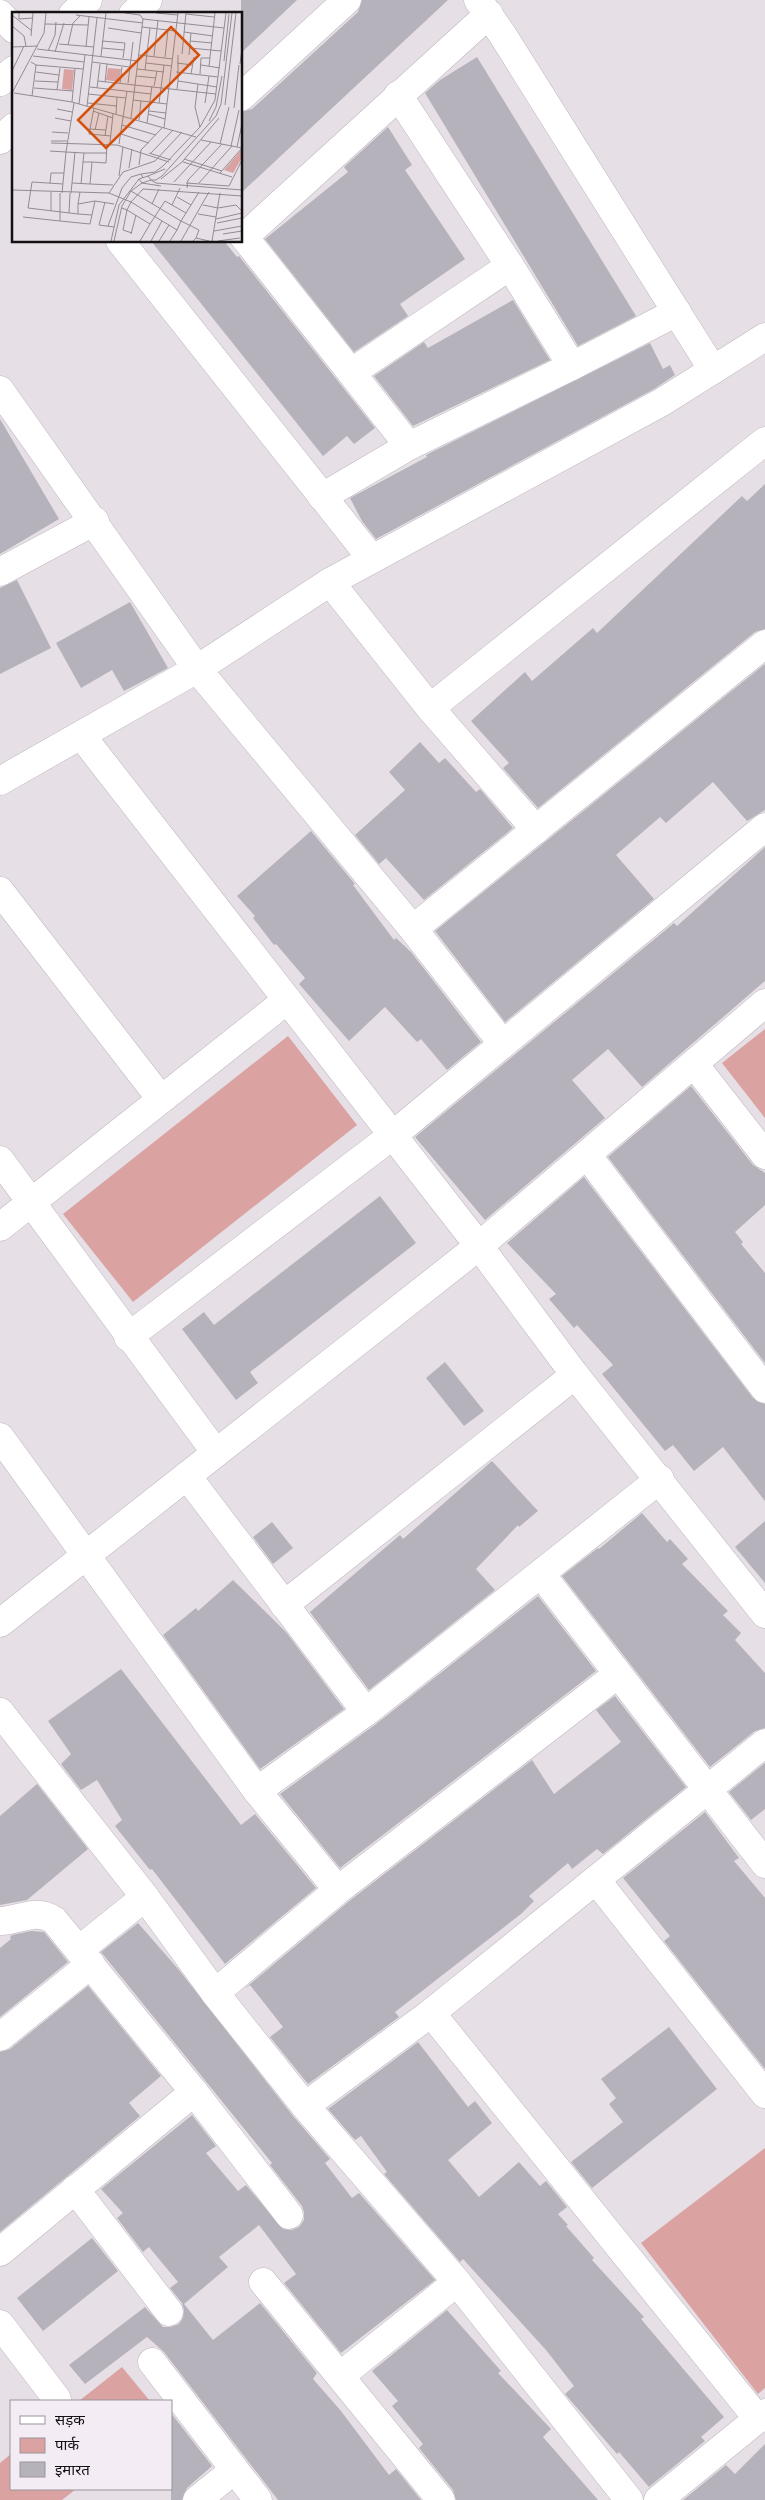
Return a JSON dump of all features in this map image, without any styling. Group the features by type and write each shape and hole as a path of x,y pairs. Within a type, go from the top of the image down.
{"street":[{"path":"75,12 88,0"},
{"path":"135,12 148,0"},
{"path":"242,96 347,0"},
{"path":"409,446 242,235 398,95 483,7 713,370"},
{"path":"0,14 12,27"},
{"path":"398,95 510,266 572,366"},
{"path":"0,140 12,129"},
{"path":"121,242 372,559"},
{"path":"352,372 510,266"},
{"path":"322,497 409,446 572,366 676,312"},
{"path":"0,781 197,669 330,582 662,402 765,338"},
{"path":"0,390 95,521 197,669 413,929 503,1044"},
{"path":"430,708 765,440"},
{"path":"0,572 95,521"},
{"path":"330,582 430,708 536,830"},
{"path":"413,929 765,644"},
{"path":"81,735 393,1136 575,1374 761,1602"},
{"path":"128,1337 393,1136 765,828"},
{"path":"0,891 161,1100"},
{"path":"0,1228 287,1000"},
{"path":"0,1623 478,1246 765,1004"},
{"path":"694,1064 765,1154"},
{"path":"587,1155 765,1388"},
{"path":"0,1160 128,1337 216,1453"},
{"path":"284,1605 575,1374"},
{"path":"0,1437 87,1554 258,1792 338,1890"},
{"path":"187,1476 366,1712"},
{"path":"258,1792 366,1712 660,1479"},
{"path":"541,1574 765,1864"},
{"path":"215,1993 338,1890 618,1674"},
{"path":"0,1712 145,1898 215,1993 305,2106 457,2282 629,2500"},
{"path":"305,2106 431,2013 765,1743"},
{"path":"596,1880 765,2094"},
{"path":"0,2037 145,1898"},
{"path":"0,1921 13,1920 38,1913 54,1920 194,2092 290,2215"},
{"path":"431,2013 761,2416 658,2500"},
{"path":"0,2252 194,2092"},
{"path":"75,2189 169,2312"},
{"path":"263,2282 441,2500"},
{"path":"340,2376 457,2282"},
{"path":"0,2324 57,2399"},
{"path":"152,2362 258,2500"},
{"path":"197,2500 234,2470"}],"green space":[{"path":"765,1029 765,1118 722,1063"},
{"path":"288,1036 357,1125 133,1302 63,1214"},
{"path":"765,2148 765,2388 758,2394 641,2243"},
{"path":"122,2367 149,2400 80,2400"},
{"path":"10,2455 10,2490 75,2490 62,2500 0,2500 0,2463"}],"building":[{"path":"241,0 297,0 242,52"},
{"path":"362,0 448,0 242,192 242,112 252,109 358,12"},
{"path":"477,57 636,316 578,346 425,93 440,80"},
{"path":"388,127 412,165 405,170 465,259 400,304 408,316 354,352 265,239 348,172 344,167"},
{"path":"152,242 225,242 237,257 239,256 375,428 354,444 347,436 323,456"},
{"path":"513,300 550,360 413,426 374,376 424,342 428,348"},
{"path":"650,343 663,369 670,365 675,375 654,389 376,539 362,521 350,498 427,457 426,455"},
{"path":"0,419 59,519 0,554"},
{"path":"765,484 765,629 755,632 538,808 503,768 509,763 471,721 525,672 532,681 593,628 597,633 742,496 747,501"},
{"path":"17,580 51,648 0,674 0,588"},
{"path":"130,602 168,668 124,691 112,670 81,688 56,643"},
{"path":"765,664 765,810 747,821 713,782 666,823 660,817 616,855 654,899 505,1022 435,931"},
{"path":"420,742 439,763 445,758 476,792 480,789 513,828 424,900 386,858 379,864 355,835 405,790 389,772"},
{"path":"311,831 355,884 353,885 394,940 396,938 411,952 481,1042 447,1070 421,1039 417,1042 385,1007 349,1041 299,984 305,978 276,944 274,945 253,918 255,916 237,896"},
{"path":"765,847 765,981 642,1087 608,1049 572,1080 605,1118 485,1220 415,1137 674,923 677,926"},
{"path":"691,1086 753,1165 765,1173 765,1205 735,1232 743,1242 741,1244 765,1273 765,1363 608,1157"},
{"path":"584,1177 753,1398 765,1404 765,1501 723,1447 694,1471 673,1445 665,1451 602,1374 613,1365 577,1325 574,1328 549,1299 556,1294 507,1243"},
{"path":"380,1196 416,1243 250,1372 258,1383 236,1400 182,1329 204,1312 214,1325"},
{"path":"445,1362 484,1411 464,1426 426,1378"},
{"path":"492,1461 538,1511 519,1527 518,1525 476,1569 495,1590 369,1690 310,1612 400,1535 403,1539"},
{"path":"642,1513 667,1542 670,1539 688,1559 682,1564 728,1611 723,1615 741,1633 735,1640 765,1673 765,1728 755,1731 710,1767 562,1576 599,1549"},
{"path":"765,1521 765,1583 735,1547"},
{"path":"272,1522 293,1548 273,1564 253,1537"},
{"path":"233,1580 286,1632 344,1709 260,1769 163,1635 196,1608 198,1611"},
{"path":"538,1596 596,1671 340,1868 280,1794 376,1724"},
{"path":"121,1669 241,1825 255,1814 316,1888 225,1964 152,1869 150,1870 115,1826 122,1820 97,1780 81,1790 61,1764 71,1754 48,1721"},
{"path":"615,1696 686,1787 603,1854 597,1849 572,1869 568,1863 529,1896 534,1901 521,1914 395,2012 399,2017 308,2084 270,2037 283,2027 250,1985 244,1989 348,1902 532,1760 554,1794 621,1742 596,1710"},
{"path":"765,1763 765,1809 751,1820 729,1792"},
{"path":"37,1784 88,1849 27,1900 0,1905 0,1816"},
{"path":"705,1812 739,1858 734,1861 765,1898 765,2069 664,1941 670,1936 623,1878"},
{"path":"138,1923 179,1970 293,2116 330,2159 325,2163 352,2198 359,2193 435,2280 341,2353 284,2283 296,2274 259,2225 219,2257 228,2267 184,2304 213,2340 260,2303 317,2373 313,2379 341,2411 389,2475 396,2469 421,2500 278,2500 164,2352 147,2337 85,2384 69,2365 145,2307 163,2327 179,2324 183,2318 184,2310 182,2303 170,2288 178,2282 149,2247 143,2252 117,2218 123,2213 101,2189 192,2115 216,2146 206,2153 238,2191 246,2185 283,2229 292,2230 299,2227 304,2220 302,2206 270,2165 272,2163 101,1952"},
{"path":"31,1931 44,1932 68,1962 0,2017 0,1948 11,1939 12,1935"},
{"path":"88,1986 161,2076 129,2103 140,2116 0,2232 0,2052 10,2049"},
{"path":"669,2027 717,2089 592,2188 571,2162 623,2122 609,2104 616,2098 601,2079"},
{"path":"418,2042 468,2107 475,2101 492,2123 448,2160 479,2197 519,2162 540,2186 546,2181 567,2207 558,2214 568,2225 566,2226 594,2258 592,2260 644,2317 641,2319 724,2417 701,2437 705,2441 649,2487 619,2452 617,2454 565,2394 574,2386 546,2350 463,2259 460,2262 384,2174 387,2172 361,2136 355,2140 328,2109"},
{"path":"92,2238 118,2271 43,2331 17,2298"},
{"path":"447,2310 501,2371 498,2373 551,2429 543,2437 598,2500 456,2500 453,2490 419,2448 423,2444 392,2406 398,2401 372,2371"},
{"path":"172,2414 212,2466 187,2488 182,2500 171,2500"},
{"path":"765,2444 765,2500 683,2500 726,2465 735,2474"}]}
